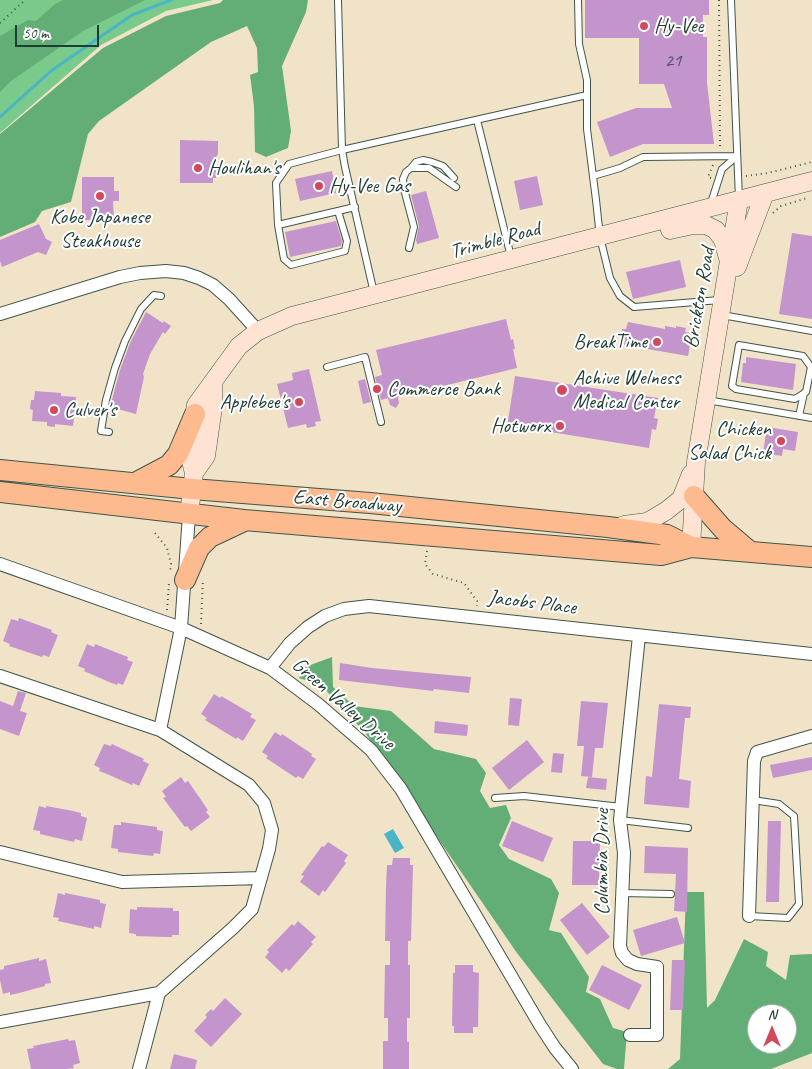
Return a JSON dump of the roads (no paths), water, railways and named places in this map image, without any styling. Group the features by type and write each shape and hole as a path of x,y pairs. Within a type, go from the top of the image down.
{"main road":[{"path":"135,483 168,465 178,454 195,414"},
{"name":"East Broadway","path":"0,470 135,483 193,481 370,503 608,527 667,535 691,547"},
{"name":"East Broadway","path":"0,492 189,515 661,555 691,547 812,557"},
{"path":"694,496 723,529 749,551"},
{"path":"175,579 210,537 244,520"}],"street":[{"name":"Trimble Road","path":"189,515 193,481 189,453 196,405 239,346 258,331 292,316 812,181"},
{"path":"723,303 735,277 740,255 765,194"},
{"name":"Brickton Road","path":"691,547 696,462 739,200"},
{"path":"622,231 666,231 693,224 706,224 716,230 723,240 730,263"},
{"path":"0,314 120,277 166,271 184,274 213,286 229,299 258,331"},
{"name":"Trimble Road","path":"193,481 206,456 213,407 213,383"},
{"name":"Brickton Road","path":"608,527 647,522 666,512 681,498 696,462"},
{"path":"160,730 181,628 175,579 189,515"},
{"name":"Green Valley Drive","path":"0,564 181,628 270,668 318,704 371,750 401,789 540,1025 572,1069"},
{"name":"Jacobs Place","path":"270,668 290,643 308,627 325,616 344,609 369,606 476,616 639,636 812,654"},
{"name":"Columbia Drive","path":"630,1035 657,1035 657,967 637,964 628,960 622,953 620,946 624,853 620,820 639,636"},
{"path":"0,676 160,730 249,785 264,803 272,830 252,909 159,993 0,1022"},
{"path":"749,916 754,761 757,752 812,736"},
{"path":"0,852 122,882 261,878"},
{"path":"139,1069 159,993"}],"lane":[{"path":"338,0 342,150 374,295"},
{"path":"578,0 579,44 587,80 588,129 600,236 610,278 620,296 634,307 723,303 812,330"},
{"path":"732,0 739,200"},
{"path":"338,211 347,241 345,252 291,265 284,259 278,226 276,183 288,164 587,95"},
{"path":"477,120 512,259"},
{"path":"593,176 620,168 643,157 737,156"},
{"path":"709,208 722,169 737,156"},
{"path":"409,248 414,227 404,189 403,180 406,172 416,162 432,162 443,166 454,178"},
{"path":"411,168 429,168 456,187"},
{"path":"278,226 355,207"},
{"path":"109,432 101,431 106,400 125,341 141,309 154,295 161,296"},
{"path":"799,416 804,393 806,392 810,367 803,356 739,345 732,386 736,389 795,399 804,393"},
{"path":"327,367 365,357 381,422"},
{"path":"706,400 812,418"},
{"path":"495,798 524,796 621,807"},
{"path":"749,916 788,918 799,904 794,816 779,804 753,800"},
{"path":"620,820 688,828"},
{"path":"622,893 671,894"}],"water":[{"path":"393,829 404,848 395,853 384,834"}],"waterway":[{"path":"0,117 51,71 132,15 171,0"}],"place":[{"name":"Hy-Vee","path":"644,26"},
{"name":"Houlihan's","path":"198,168"},
{"name":"Hy-Vee Gas","path":"319,186"},
{"name":"Kobe Japanese Steakhouse","path":"100,196"},
{"name":"BreakTime","path":"657,342"},
{"name":"Commerce Bank","path":"377,389"},
{"name":"Achive Welness Medical Center","path":"562,390"},
{"name":"Applebee's","path":"299,402"},
{"name":"Culver's","path":"54,410"},
{"name":"Hotworx","path":"560,426"},
{"name":"Chicken Salad Chick","path":"781,441"}]}
